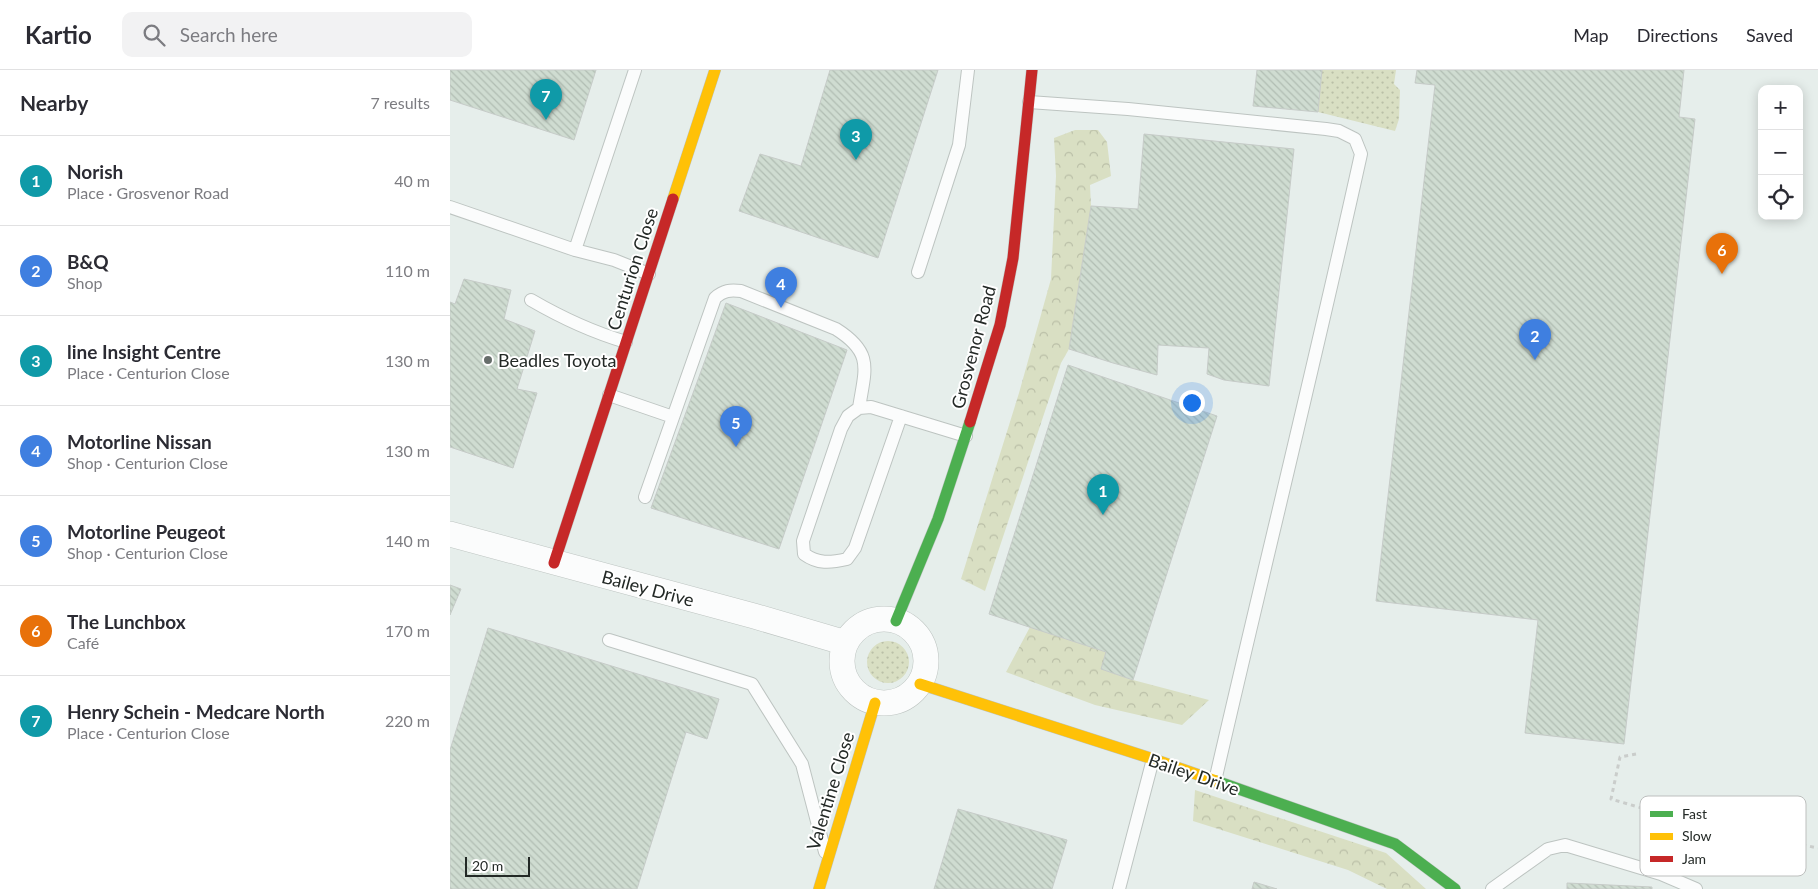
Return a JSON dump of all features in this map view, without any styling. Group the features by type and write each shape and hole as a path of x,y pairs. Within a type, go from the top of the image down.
{"street":[{"name":"Centurion Close","path":"554,563 715,70"},
{"name":"Grosvenor Road","path":"896,621 938,519 994,347 1010,278 1022,179 1032,70"},
{"name":"Bailey Drive","path":"450,534 754,616 846,643"},
{"path":"872,620 896,621 908,626 924,646 927,671 912,694 900,701 888,704 875,703 863,698 853,690 846,680 842,668 842,655 846,643 862,625 872,620"},
{"name":"Bailey Drive","path":"920,684 1153,760 1395,844 1455,889"},
{"name":"Valentine Close","path":"819,889 875,703"}],"lane":[{"path":"575,250 634,70"},
{"path":"918,272 959,145 968,70"},
{"path":"1029,102 1128,109 1339,131 1355,139 1361,154 1324,321 1294,441 1215,781"},
{"path":"450,207 575,250 614,260 649,274"},
{"path":"645,497 715,298 722,292 730,290 741,291 771,302 836,329 855,344 861,351 865,372 859,408"},
{"path":"531,300 561,317 594,332 626,342"},
{"path":"609,394 673,417"},
{"path":"901,416 855,548 847,559 836,562 813,560 804,554 803,540 841,429 848,416 859,408 871,407 901,416 966,436"},
{"path":"609,640 752,684 802,764 827,862"},
{"path":"1119,889 1153,760"},
{"path":"1492,889 1548,849 1565,845 1640,868"},
{"path":"1666,876 1696,889"}],"path":[{"path":"1636,754 1620,757 1612,799 1640,807"}],"green space":[{"path":"1322,70 1396,70 1394,84 1400,90 1399,119 1395,131 1318,112"},
{"path":"1075,130 1098,130 1107,142 1111,176 1090,185 1091,206 1069,349 1061,363 985,591 961,579 1019,393 1051,279 1056,176 1054,138"},
{"path":"1030,627 1106,652 1101,669 1133,680 1209,700 1182,725 1095,705 1006,672"},
{"path":"884,641 892,641 903,647 909,662 903,677 892,683 884,683 873,677 867,666 867,658 873,647"},
{"path":"1195,790 1386,853 1426,889 1387,889 1348,870 1193,821"}],"building":[{"path":"450,70 596,70 574,140 450,100"},
{"path":"830,70 938,70 878,258 739,211 760,154 801,166"},
{"path":"1257,70 1322,70 1318,112 1253,106"},
{"path":"1417,70 1684,70 1679,117 1695,119 1624,744 1525,733 1538,620 1376,601 1435,85 1415,83"},
{"path":"1144,134 1294,149 1269,386 1224,380 1207,374 1209,348 1158,345 1157,375 1069,349 1091,206 1138,209"},
{"name":"Beadles Toyota","path":"464,279 511,290 504,319 535,331 517,389 537,393 513,468 450,447 450,302 455,304"},
{"path":"726,303 847,350 779,549 651,508"},
{"path":"1068,365 1217,416 1133,680 1101,669 1106,652 989,614"},
{"path":"450,585 461,589 450,615"},
{"path":"488,628 719,699 707,739 686,732 637,889 450,889 450,750"},
{"path":"958,809 1067,840 1052,889 934,889"},
{"path":"1254,882 1277,889 1252,889"},
{"path":"1567,883 1652,887 1652,889 1567,889"}],"traffic: fast":[{"path":"896,621 938,519 970,422"},
{"path":"1216,781 1395,844 1455,889"}],"traffic: slow":[{"path":"673,199 715,70"},
{"path":"920,684 1216,781"},
{"path":"819,889 875,703"}],"traffic: jam":[{"path":"970,422 1000,325 1013,258 1032,70"},
{"path":"554,563 673,199"}],"place":[{"name":"Henry Schein - Medcare North","path":"546,120"},
{"name":"line Insight Centre","path":"856,160"},
{"name":"The Lunchbox","path":"1722,274"},
{"name":"Motorline Nissan","path":"781,308"},
{"name":"Beadles Toyota","path":"488,360"},
{"name":"B&Q","path":"1535,360"},
{"name":"Motorline Peugeot","path":"736,447"},
{"name":"Norish","path":"1103,515"}]}
